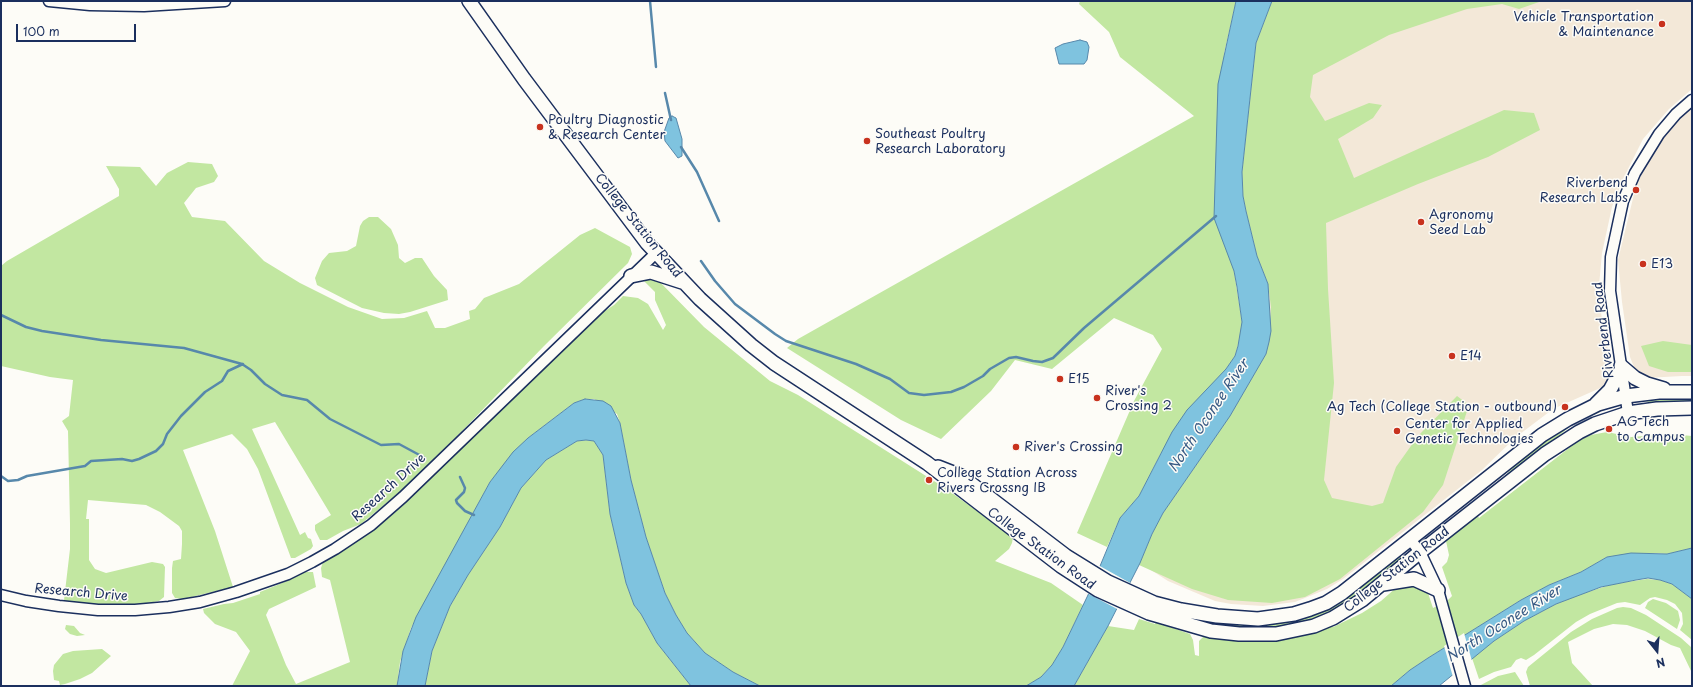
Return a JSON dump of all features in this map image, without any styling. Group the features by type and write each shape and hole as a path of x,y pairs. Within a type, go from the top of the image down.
{"main road":[{"name":"College Station Road","path":"469,1 524,79 656,253 683,283 751,344 774,363 927,463 961,476 1064,561 1108,582 1151,608 1211,631 1257,635 1276,634 1314,626 1333,618 1362,600 1420,552 1562,442 1595,424 1628,413 1657,409 1692,408"},
{"path":"631,276 651,272 683,283"},
{"path":"1593,406 1610,390 1622,367 1635,378 1647,384 1671,392"},
{"name":"College Station Road","path":"1151,608 1181,610 1224,617 1258,619 1294,614 1326,603 1342,593 1542,435 1568,419 1593,406 1626,396 1671,392 1692,392"},
{"path":"1381,584 1414,579 1438,590"}],"street":[{"path":"49,1 90,5 225,1"},
{"name":"Riverbend Road","path":"1628,413 1610,291 1612,257 1623,201 1634,173 1659,134 1676,114 1692,100"},
{"name":"Research Drive","path":"1,595 33,602 98,610 135,610 200,602 236,592 288,574 312,562 335,549 371,525 403,497 656,253"},
{"path":"1410,539 1420,552 1438,590 1465,686"}],"shaded area":[{"path":"1272,1 1692,1 1692,89 1669,109 1643,139 1623,179 1612,207 1602,253 1598,297 1612,371 1608,383 1553,409 1516,437 1482,470 1343,579 1327,589 1295,602 1263,606 1231,604 1215,601 1168,581 1140,563 1266,354"},
{"path":"1692,105 1692,376 1646,378 1636,372 1630,357 1618,260 1636,186 1652,153 1675,121"}],"green space":[{"path":"1080,1 1236,1 1224,54 1234,271 1242,322 1241,334 1235,356 1161,453 1139,496 1120,518 1107,547 1077,533 1134,401 1162,349 1153,335 1114,318 1052,369 1015,360 991,391 941,439 901,420 787,348 798,339 1194,116 1120,57 1109,32 1079,4"},
{"path":"1272,1 1542,1 1519,9 1502,4 1467,9 1389,35 1313,75 1310,97 1325,121 1369,103 1382,105 1373,118 1338,139 1354,178 1504,110 1534,113 1540,130 1488,157 1418,184 1326,223 1328,289 1334,383 1324,480 1332,498 1372,506 1383,503 1396,467 1418,436 1457,396 1469,405 1443,485 1423,512 1340,579 1305,597 1272,603 1228,600 1192,589 1139,565 1163,513 1230,416 1266,354 1269,342 1271,307 1268,284 1257,256 1246,211 1243,196 1242,172 1256,43"},
{"path":"188,162 212,164 218,176 214,182 196,188 184,203 192,217 225,221 264,261 300,283 348,307 382,319 404,318 427,311 435,328 445,328 470,319 469,311 475,309 484,298 519,284 580,235 595,228 630,247 632,254 628,263 544,346 464,429 402,490 361,524 343,531 327,540 320,540 315,530 315,525 331,515 275,422 252,429 300,535 305,532 308,538 311,539 313,546 311,549 295,558 291,558 258,469 247,449 232,434 183,450 215,531 233,587 183,599 175,598 172,593 172,568 173,561 181,559 182,531 179,526 160,512 146,505 88,500 86,519 89,519 89,560 95,569 106,573 152,562 163,564 165,567 164,597 159,601 142,604 109,605 70,603 64,600 70,549 70,524 68,431 62,421 69,416 73,380 50,377 1,366 1,266 7,261 119,196 119,189 106,166 140,167 156,186 167,173"},
{"path":"369,217 378,217 391,229 398,245 399,258 405,263 415,258 422,258 434,276 447,290 448,300 410,312 399,314 384,313 362,308 317,285 315,278 322,261 329,253 347,251 356,246 360,226 363,221"},
{"path":"644,277 655,277 704,327 770,381 798,395 945,488 1013,537 1009,549 995,561 1051,583 1083,605 1063,647 1052,665 1041,677 1026,686 760,686 733,672 705,653 687,633 676,615 665,593 646,537 631,480 617,414 594,399 585,399 574,403 528,438 490,482 411,628 400,662 397,686 232,686 250,651 236,632 215,624 204,613 203,609 233,603 260,594 260,592 305,572 313,572 316,587 269,609 266,615 286,665 296,684 350,662 330,580 322,577 321,568 323,562 375,529 403,505 594,318 614,305 623,296 638,298 648,304 663,330 666,325 655,300 655,292 644,281"},
{"path":"1663,341 1692,345 1692,372 1668,372 1649,366 1641,346"},
{"path":"1692,397 1692,403 1655,403 1645,401 1644,399"},
{"path":"1596,411 1600,412 1573,424 1532,458 1432,535 1503,478 1528,452 1558,431"},
{"path":"1607,432 1631,437 1671,434 1692,436 1692,548 1667,554 1655,553 1607,557 1581,572 1549,585 1521,600 1428,658 1410,670 1391,686 1074,686 1108,626 1134,630 1139,619 1155,624 1156,622 1190,634 1193,640 1195,655 1199,656 1199,641 1204,636 1225,640 1251,642 1271,641 1305,634 1331,625 1333,627 1362,613 1381,601 1397,587 1414,585 1414,587 1427,590 1433,608 1447,601 1452,596 1442,567 1447,562 1449,555 1446,541 1478,516 1479,518 1578,441 1591,435"},
{"path":"577,441 594,441 603,455 610,514 626,583 634,605 641,614 657,643 691,686 425,686 432,651 450,606 468,575 500,527 521,488 546,460"},
{"path":"1400,555 1403,559 1356,598 1324,616 1287,627 1227,627 1227,621 1232,624 1237,622 1283,621"},
{"path":"1647,579 1660,580 1672,584 1692,599 1692,640 1680,630 1683,624 1682,613 1675,604 1667,600 1655,597 1650,598 1640,605 1625,602 1617,603 1590,614 1576,622 1526,660 1521,658 1516,660 1511,667 1494,672 1479,679 1472,658 1524,621 1556,604 1578,595 1613,584"},
{"path":"1653,599 1666,603 1678,611 1680,620 1677,629 1645,608 1648,602"},
{"path":"1617,608 1631,608 1646,615 1681,638 1691,647 1692,673 1680,648 1671,645 1645,631 1627,625 1613,624 1594,629 1568,642 1572,663 1593,686 1530,686 1526,672 1528,667 1571,632 1592,619"},
{"path":"66,625 74,626 80,633 85,635 77,636 70,634 65,629"},
{"path":"102,649 111,656 92,673 80,679 60,685 59,681 54,680 54,665 63,654 73,651"},
{"path":"1515,672 1524,686 1479,686 1498,676"}],"water":[{"name":"North Oconee River","path":"1236,1 1272,1 1256,43 1242,172 1243,196 1246,211 1257,256 1268,284 1271,331 1266,354 1230,416 1163,513 1152,534 1140,563 1108,626 1074,686 1026,686 1041,677 1052,665 1063,647 1088,595 1120,518 1139,496 1172,432 1187,410 1226,369 1235,356 1242,322 1237,287 1234,271 1214,218 1218,84"},
{"path":"1080,40 1087,42 1089,47 1087,60 1084,64 1059,64 1055,48 1063,44"},
{"path":"672,116 676,118 682,139 682,156 678,158 665,141 664,132 669,118"},
{"path":"585,399 603,401 611,406 620,423 631,480 646,537 665,593 676,615 687,633 705,653 733,672 760,686 691,686 657,643 641,614 634,605 626,583 610,514 603,455 594,441 586,440 577,441 546,460 521,488 500,527 468,575 450,606 432,651 425,686 397,686 403,651 416,617 490,482 513,452 528,438 574,403"},
{"name":"North Oconee River","path":"1692,548 1692,599 1672,584 1648,578 1601,587 1556,604 1524,621 1494,641 1439,686 1391,686 1410,670 1428,658 1521,600 1549,585 1581,572 1607,557 1631,553 1667,554"}],"pier":[{"path":"1098,565 1132,584 1119,610 1087,593"},
{"path":"1464,633 1472,661 1453,677 1444,646"}],"waterway":[{"path":"650,1 656,67"},
{"path":"665,93 671,120"},
{"path":"681,147 697,172 719,221"},
{"path":"701,261 715,281 735,304 786,341 856,364 890,379 909,393 924,395 951,392 964,387 1009,358 1016,357 1042,362 1053,358 1084,328 1216,216"},
{"path":"1,315 26,327 42,331 101,340 184,348 242,364 251,370 265,384 282,395 307,400 330,419 381,445 399,444 425,458"},
{"path":"1,476 8,481 18,480 27,476 85,466 91,461 122,459 132,461 139,459 156,451 163,444 167,434 181,416 205,392 222,381 228,371 243,364"},
{"path":"460,477 465,488 464,492 456,500 457,503 465,511 474,515"}],"place":[{"name":"Vehicle Transportation & Maintenance","path":"1662,24"},
{"name":"Poultry Diagnostic & Research Center","path":"540,127"},
{"name":"Southeast Poultry Research Laboratory","path":"867,141"},
{"name":"Riverbend Research Labs","path":"1636,190"},
{"name":"Agronomy Seed Lab","path":"1421,222"},
{"name":"E13","path":"1643,264"},
{"name":"E14","path":"1452,356"},
{"name":"E15","path":"1060,379"},
{"name":"River's Crossing 2","path":"1097,398"},
{"name":"Ag Tech (College Station - outbound)","path":"1565,407"},
{"name":"AG Tech to Campus","path":"1609,429"},
{"name":"Center for Applied Genetic Technologies","path":"1397,431"},
{"name":"River's Crossing","path":"1016,447"},
{"name":"College Station Across Rivers Crossng IB","path":"929,480"}]}
